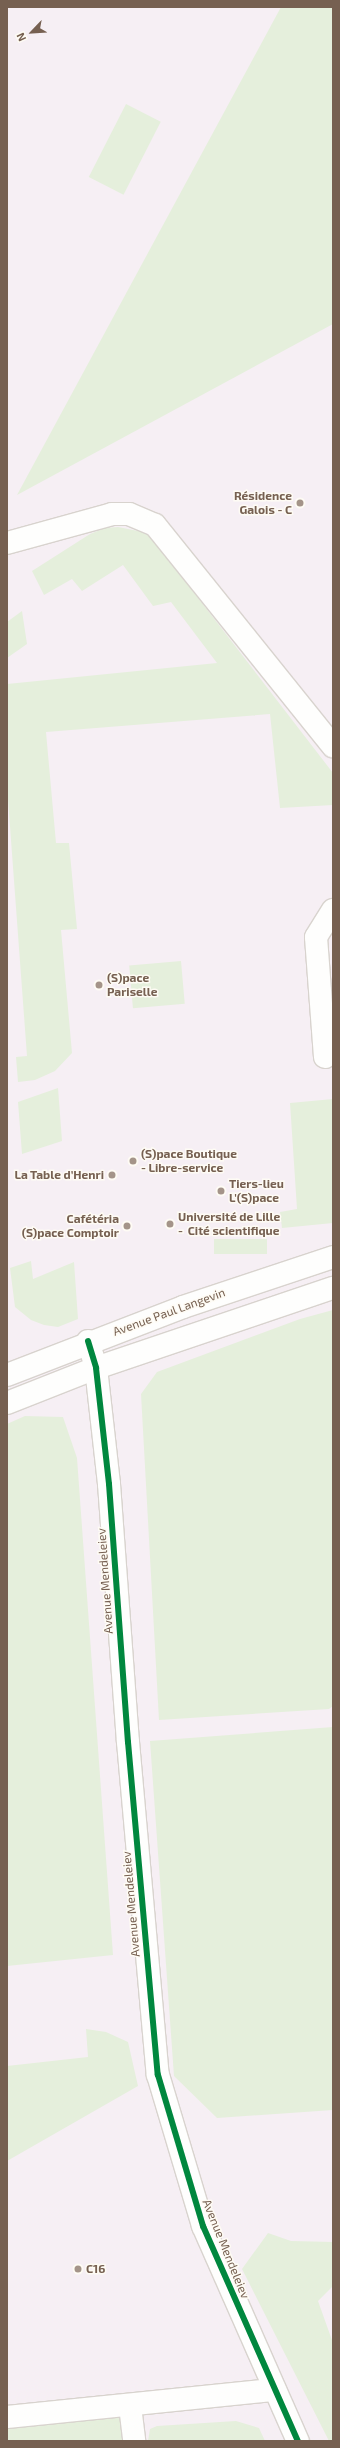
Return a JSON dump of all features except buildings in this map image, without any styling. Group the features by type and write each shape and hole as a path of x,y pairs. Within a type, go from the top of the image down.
{"street":[{"path":"7,543 112,514 129,514 155,525 333,746"},
{"path":"325,1057 316,937 333,910"},
{"name":"Avenue Paul Langevin","path":"7,1375 88,1342 298,1266 333,1257"},
{"path":"7,1379 11,1401 96,1368 333,1288"},
{"name":"Avenue Mendeleiev","path":"88,1342 96,1368 109,1484 129,1750 158,2075 203,2226 298,2441"},
{"path":"7,2417 130,2406 275,2390"},
{"path":"130,2406 134,2441"}],"shaded area":[{"name":"Université de Lille ‐ Cité scientifique","path":"7,7 333,7 333,2441 7,2441"}],"green space":[{"path":"281,7 333,7 333,324 17,495"},
{"path":"126,104 161,122 124,195 89,177"},
{"path":"118,527 148,533 333,773 333,805 280,808 270,714 46,732 56,843 69,843 77,929 61,930 72,1053 55,1071 35,1080 18,1082 16,1057 27,1056 7,786 7,684 217,663 171,602 153,606 123,565 82,591 72,579 44,595 32,571 90,534 105,528"},
{"path":"22,611 27,644 7,658 7,622"},
{"path":"181,961 185,1004 133,1008 129,966"},
{"path":"58,1088 62,1141 22,1154 18,1102"},
{"path":"333,1099 333,1223 282,1228 280,1212 297,1209 290,1103"},
{"path":"214,1239 267,1239 267,1254 214,1254"},
{"path":"31,1261 33,1279 74,1262 78,1319 58,1327 44,1325 31,1320 15,1307 10,1268"},
{"path":"333,1310 333,1706 329,1709 159,1720 141,1394 157,1372 300,1319"},
{"path":"25,1416 63,1417 77,1458 113,1955 7,1966 7,1424"},
{"path":"333,1727 333,2110 217,2118 174,2076 150,1741"},
{"path":"86,2029 106,2032 128,2042 138,2086 7,2161 7,2066 88,2057"},
{"path":"268,2233 291,2241 333,2242 333,2286 318,2301 333,2343 333,2441 329,2441 242,2269"},
{"path":"130,2406 134,2441 7,2441 7,2417"},
{"path":"236,2421 259,2428 265,2441 148,2441 150,2429 157,2426"}],"cycle path":[{"path":"88,1341 96,1368 109,1484 128,1742 158,2075 203,2226 298,2441"}],"place":[{"name":"Résidence Galois - C","path":"300,503"},
{"name":"(S)pace Pariselle","path":"99,985"},
{"name":"(S)pace Boutique - Libre-service","path":"133,1161"},
{"name":"La Table d’Henri","path":"112,1175"},
{"name":"Tiers-lieu L'(S)pace","path":"221,1191"},
{"name":"Université de Lille ‐ Cité scientifique","path":"170,1224"},
{"name":"Cafétéria (S)pace Comptoir","path":"127,1226"},
{"name":"C16","path":"78,2269"}]}
